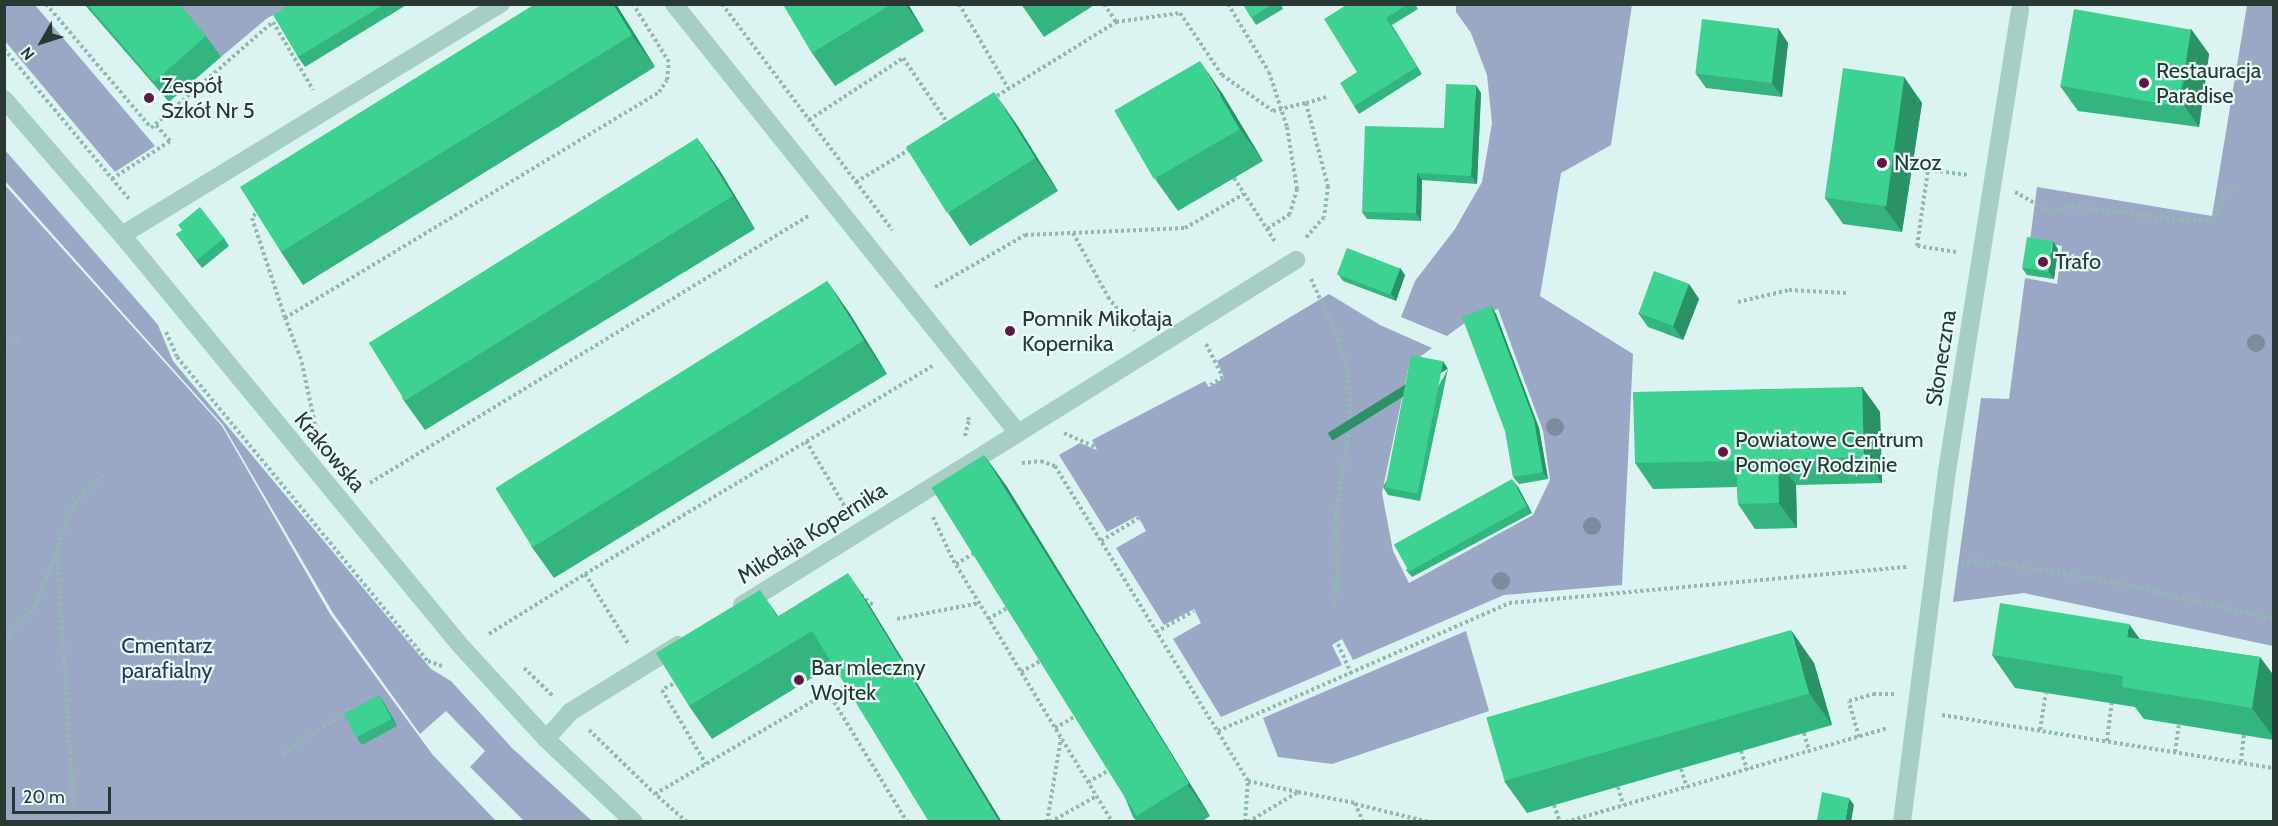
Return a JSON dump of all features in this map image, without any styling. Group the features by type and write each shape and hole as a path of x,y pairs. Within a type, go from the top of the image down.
{"street":[{"path":"122,235 501,4"},
{"path":"674,4 1018,433"},
{"name":"Słoneczna","path":"1902,822 1934,567 2020,10"},
{"name":"Krakowska","path":"4,99 122,235 460,645 546,739 634,822"},
{"name":"Mikołaja Kopernika","path":"728,614 1302,258"},
{"path":"546,739 570,712 689,638"}],"path":[{"path":"46,4 151,128 272,22 282,16"},
{"path":"285,318 659,92 666,80 669,62 633,4"},
{"path":"722,4 899,240"},
{"path":"959,4 1008,88"},
{"path":"1104,4 1116,22"},
{"path":"1228,4 1269,72 1281,108 1297,189 1290,214 1267,229"},
{"path":"988,101 1116,22 1180,13 1222,75 1273,111 1327,97"},
{"path":"272,22 326,111"},
{"path":"809,120 903,58 949,125"},
{"path":"1306,103 1328,186 1324,217 1310,237 1302,258 1336,333 1349,374 1350,422 1336,516 1335,606"},
{"path":"939,131 958,119"},
{"path":"112,178 170,141 155,124"},
{"path":"856,182 921,142"},
{"path":"1966,254 1917,246 1928,170 1993,183 2019,193 2052,213 2071,206 2181,220 2209,220 2215,216 2222,196 2239,185"},
{"path":"1234,178 1277,245"},
{"path":"935,287 1025,235 1185,228 1244,194"},
{"path":"253,200 259,209"},
{"path":"268,204 259,209 252,218 301,359 315,424"},
{"path":"370,483 820,209"},
{"path":"1073,233 1108,297 1150,351"},
{"path":"928,278 942,297"},
{"path":"1738,302 1790,290 1846,293"},
{"path":"4,344 18,340"},
{"path":"1210,385 1223,377 1213,357"},
{"path":"489,634 585,573 936,363"},
{"path":"962,441 969,420 966,410"},
{"path":"806,441 860,532"},
{"path":"1015,467 1023,462 1041,461 1055,466 1248,781 1246,822"},
{"path":"4,639 35,607 75,503 104,474"},
{"path":"933,516 956,564 988,619 1112,822"},
{"path":"1101,541 1139,518"},
{"path":"57,548 74,822"},
{"path":"956,564 974,553"},
{"path":"1218,731 1509,603 1910,567 1934,567 1980,560 2116,583 2274,619"},
{"path":"585,573 632,650"},
{"path":"853,590 874,606"},
{"path":"897,619 979,603"},
{"path":"988,619 1007,608"},
{"path":"1156,632 1194,611"},
{"path":"1338,644 1351,673"},
{"path":"1021,672 1040,661"},
{"path":"1364,667 1366,673"},
{"path":"682,678 662,690 706,764"},
{"path":"687,822 655,794 828,692 907,822"},
{"path":"2040,730 2046,693"},
{"path":"1859,737 1849,701 1873,694 1899,694"},
{"path":"2107,741 2112,703"},
{"path":"283,754 352,708"},
{"path":"1055,728 1074,717"},
{"path":"2175,752 2179,725"},
{"path":"1804,734 1809,751"},
{"path":"2241,762 2244,735"},
{"path":"1048,822 1061,737"},
{"path":"1742,752 1747,770"},
{"path":"1681,769 1686,787"},
{"path":"1088,782 1108,771"},
{"path":"1248,781 1354,803 1429,822"},
{"path":"1618,787 1623,805"},
{"path":"1246,822 1299,792"},
{"path":"1048,822 1096,796"},
{"path":"1354,803 1363,822"},
{"path":"1554,806 1560,822"}],"green space":[{"path":"4,5 35,5 155,146 115,172 5,41"},
{"path":"175,5 291,5 266,19 221,57"},
{"path":"1456,5 1632,5 1611,145 1561,173 1540,296 1633,354 1622,585 1504,595 1353,660 1342,639 1332,645 1342,665 1221,717 1173,639 1201,623 1194,609 1164,625 1116,548 1146,531 1139,518 1137,516 1107,532 1059,455 1080,443 1097,450 1092,440 1205,381 1209,387 1224,378 1217,361 1329,294 1380,325 1432,348 1409,365 1382,493 1393,551 1409,583 1533,515 1550,480 1543,431 1498,309 1466,322 1447,336 1401,317 1415,281 1455,229 1482,182 1492,123 1487,75 1471,33 1456,12"},
{"path":"2247,5 2273,5 2273,646 2024,593 1953,602 1981,398 2009,399 2025,278 2057,284 2062,246 2030,240 2037,187 2212,216"},
{"path":"4,149 158,325 173,361 431,669 451,681 512,748 592,821 524,821 470,767 485,751 446,711 420,734 333,613 223,425 5,181"},
{"name":"Cmentarz parafialny","path":"4,184 222,426 330,614 432,754 496,821 5,821"},
{"path":"1466,631 1489,711 1332,764 1278,757 1263,718"}],"building":[{"path":"87,4 179,4 206,36 154,82"},
{"path":"290,4 385,4 298,57 273,15"},
{"path":"535,4 613,4 632,35 281,252 240,187"},
{"path":"783,4 892,4 812,53"},
{"path":"1243,4 1273,4 1251,18"},
{"path":"1348,4 1408,4 1386,18 1417,67 1354,106 1340,83 1357,72 1324,19"},
{"path":"2074,9 2191,30 2178,106 2060,86"},
{"path":"1702,19 1778,28 1772,83 1695,74"},
{"path":"1200,61 1240,129 1154,179 1114,110"},
{"path":"1843,68 1904,77 1886,206 1825,198"},
{"path":"1446,84 1476,85 1471,176 1417,173 1416,213 1362,212 1365,126 1444,128"},
{"path":"994,92 1035,158 947,213 906,147"},
{"path":"697,138 733,196 405,401 369,343"},
{"path":"200,207 224,238 197,260 176,234 182,230 178,225"},
{"path":"2027,237 2053,241 2048,272 2022,268"},
{"path":"1347,248 1400,268 1390,295 1337,274"},
{"path":"1654,271 1689,284 1673,326 1639,313"},
{"path":"827,281 864,340 533,548 495,488"},
{"path":"1491,306 1534,420 1543,472 1513,477 1505,431 1462,317"},
{"path":"1411,355 1443,361 1418,494 1385,488"},
{"path":"1862,387 1864,457 1778,459 1779,503 1738,504 1736,461 1635,463 1633,392"},
{"path":"984,455 1189,783 1136,816 931,488"},
{"path":"1512,479 1527,506 1409,572 1394,544"},
{"path":"848,573 999,822 929,822 812,631 689,706 656,653 760,590 777,617"},
{"path":"2000,603 2129,624 2127,637 2260,657 2252,708 2122,687 2123,676 1992,655"},
{"path":"1791,630 1809,693 1504,781 1486,717"},
{"path":"379,695 392,719 356,738 344,714"},
{"path":"1822,792 1849,798 1845,822 1817,820"}],"place":[{"name":"Restauracja Paradise","path":"2144,83"},
{"name":"Zespół Szkół Nr 5","path":"149,98"},
{"name":"Nzoz","path":"1882,163"},
{"name":"Trafo","path":"2043,262"},
{"name":"Pomnik Mikołaja Kopernika","path":"1010,331"},
{"name":"Powiatowe Centrum Pomocy Rodzinie","path":"1723,452"},
{"name":"Bar mleczny Wojtek","path":"799,680"}]}
